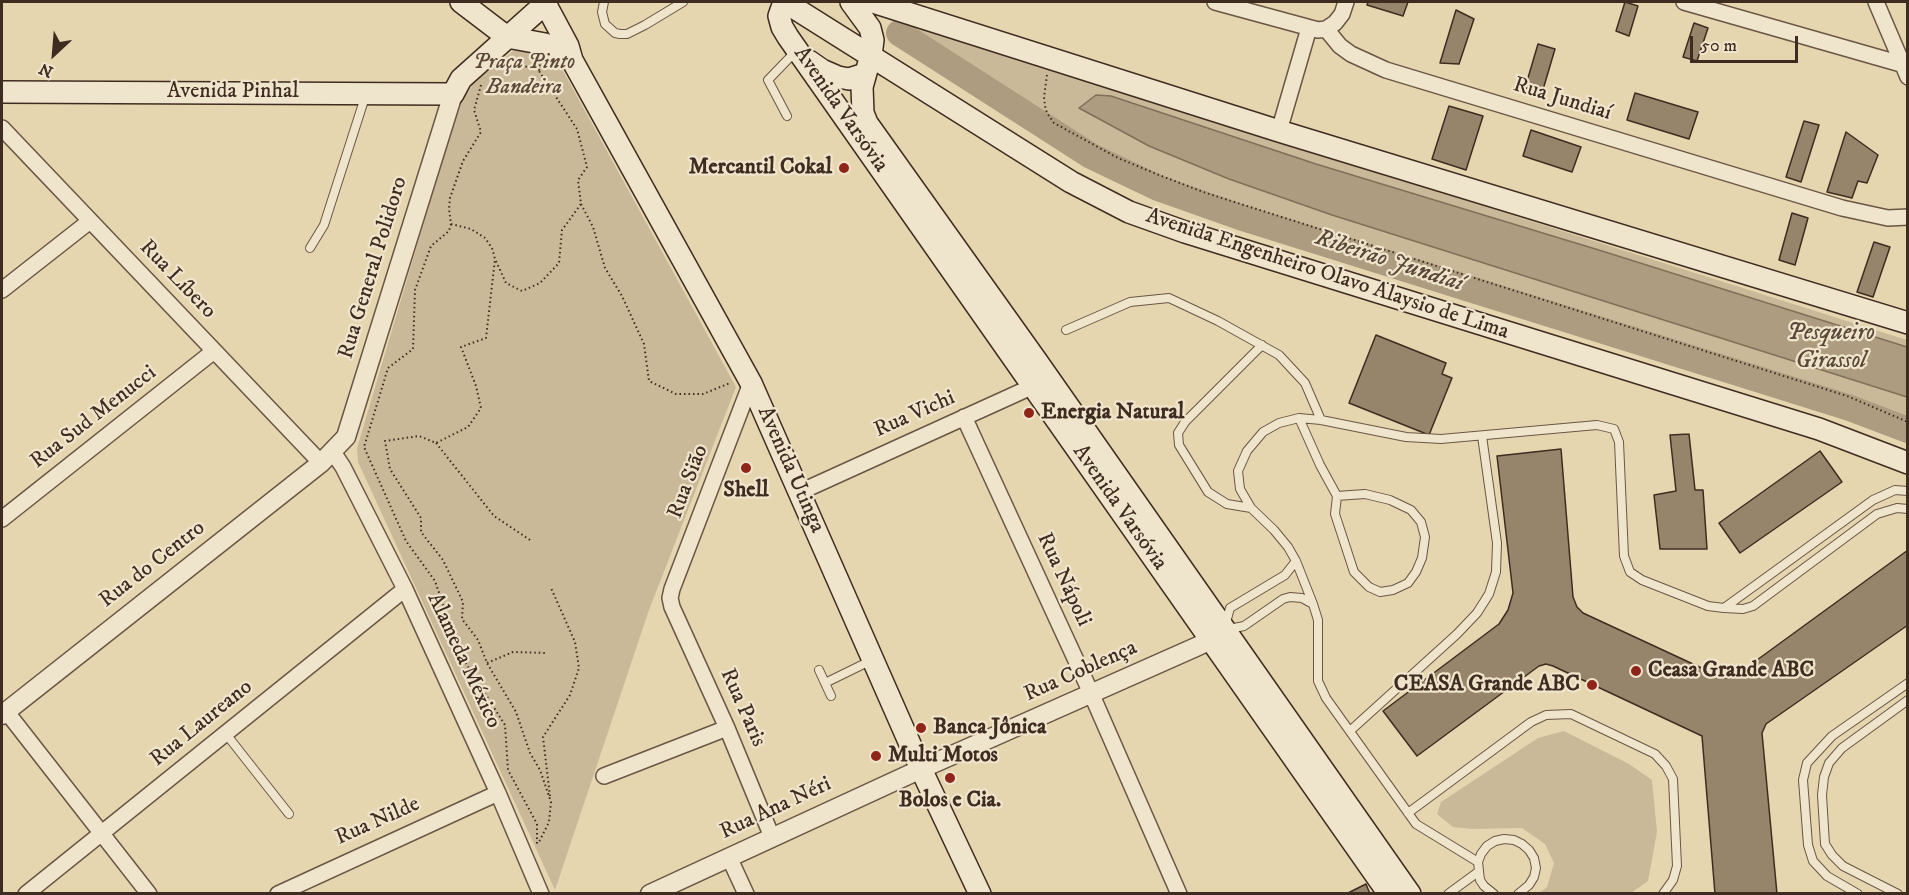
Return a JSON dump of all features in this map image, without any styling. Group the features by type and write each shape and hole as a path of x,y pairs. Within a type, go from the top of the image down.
{"main road":[{"path":"461,2 507,37 544,44 561,51 572,60"},
{"path":"453,94 461,79 546,2"},
{"name":"Avenida Utinga","path":"546,2 568,46 572,60 749,380 921,769 980,894"},
{"name":"Avenida Varsóvia","path":"784,2 779,16 782,27 1042,382"},
{"name":"Avenida Engenheiro Olavo Alaysio de Lima","path":"784,2 868,65 1071,182 1129,212 1819,429 1908,464"},
{"name":"Avenida Varsóvia","path":"851,2 870,28 873,40 861,99 867,123 1042,382 1218,635 1389,894"},
{"path":"873,2 1279,131 1908,323"},
{"path":"799,52 822,70 838,77 849,79 868,65"},
{"name":"Avenida Pinhal","path":"5,93 453,94"},
{"name":"Avenida Varsóvia","path":"1218,635 1410,894"}],"street":[{"path":"1215,2 1309,28 1326,29 1342,14 1346,2"},
{"path":"1684,2 1705,5 1904,70"},
{"path":"1876,2 1904,70"},
{"path":"1279,131 1309,28"},
{"name":"Rua Jundiaí","path":"1326,29 1340,46 1351,54 1386,70 1865,215 1888,218 1908,217"},
{"name":"Rua General Polidoro","path":"327,458 346,437 350,428 453,94"},
{"name":"Rua Líbero","path":"2,128 214,351 327,458"},
{"path":"2,290 90,221"},
{"name":"Rua Sud Menucci","path":"2,519 214,351"},
{"name":"Rua Sião","path":"670,598 749,380"},
{"name":"Rua Vichi","path":"800,492 1042,382"},
{"name":"Rua Nápoli","path":"964,417 1091,693 1179,894"},
{"name":"Alameda México","path":"327,458 343,467 405,589 498,793 540,894"},
{"name":"Rua do Centro","path":"3,711 327,458"},
{"name":"Rua Laureano","path":"27,894 405,589"},
{"name":"Rua Paris","path":"670,598 772,837"},
{"name":"Rua Coblença","path":"921,769 1218,635"},
{"path":"3,711 149,894"},
{"path":"604,776 727,728"},
{"name":"Rua Ana Néri","path":"650,894 921,769"},
{"name":"Rua Nilde","path":"278,894 498,793"},
{"path":"729,857 746,894"}],"lane":[{"path":"604,2 602,12 605,24 615,33 620,34 627,34 645,25 683,2"},
{"path":"787,116 768,80 799,52"},
{"path":"310,248 324,225 366,93"},
{"path":"1066,330 1130,302 1169,298 1218,321 1279,355 1305,383 1321,420"},
{"path":"1251,508 1227,504 1208,492 1179,445 1178,433 1185,422 1262,345"},
{"path":"1299,418 1337,496 1335,514 1354,572 1369,587 1380,592 1393,590 1407,583 1416,572 1422,558 1425,537 1421,522 1411,510 1390,500 1365,494 1337,496"},
{"path":"1478,862 1416,824 1326,698 1318,681 1318,620 1296,561 1274,530 1251,508 1240,489 1238,471 1246,451 1263,432 1279,423 1299,418 1321,420 1406,437 1441,439 1597,425 1614,429 1619,441 1624,556 1630,572 1642,580 1692,602 1707,606 1743,609 1753,606 1877,514 1897,508 1908,509"},
{"path":"1351,730 1457,634 1477,613 1489,594 1496,572 1497,543 1482,436"},
{"path":"1724,608 1873,500 1895,490 1908,491"},
{"path":"1218,635 1230,608 1285,575 1296,561"},
{"path":"1218,635 1244,626 1283,599 1302,598 1313,604"},
{"path":"825,683 874,659"},
{"path":"819,670 831,696"},
{"path":"1858,894 1827,876 1813,861 1808,845 1803,780 1807,763 1832,736 1908,683"},
{"path":"1898,894 1843,866 1832,855 1825,843 1822,795 1824,777 1829,763 1842,748 1908,700"},
{"path":"1408,813 1531,723 1546,715 1571,714 1655,754 1666,766 1673,779 1677,866 1673,880 1664,894"},
{"path":"226,734 289,814"},
{"path":"1491,893 1480,880 1478,862 1481,854 1495,841 1504,839 1514,840 1529,850 1536,868 1529,885 1518,894"},
{"path":"1448,894 1478,872"}],"path":[{"path":"538,70 544,44"},
{"path":"507,62 538,70 577,129 587,167 578,180 581,204 593,227 605,268 622,296 644,344 650,381 676,394 703,394 749,380"},
{"path":"1048,72 1045,106 1054,123 1118,158 1159,175 1206,193 1847,396 1908,422"},
{"path":"482,84 474,110 481,132 463,161 450,198 449,231 431,246 415,290 413,349 388,368 364,447 406,541 435,581 460,654 505,725 508,770 537,824 537,845"},
{"path":"451,224 471,229 485,238 492,248 506,282 522,291 540,283 559,263 562,230 581,204"},
{"path":"435,443 468,427 482,408 461,347 486,338 495,258"},
{"path":"530,540 494,516 465,477 435,443 419,436 385,441 390,469 421,518 421,532 443,560 463,602 462,619 478,640 487,663 516,712 530,753 540,770 550,802"},
{"path":"524,856 537,845 549,822 550,802 543,737 570,695 579,668 575,642 551,588"},
{"path":"487,663 513,652 547,653"}],"green space":[{"path":"908,24 1907,340 1907,420 1199,194 1146,174 1099,153 907,30"},
{"name":"Praça Pinto Bandeira","path":"518,47 553,58 561,67 736,387 649,610 555,890 358,462 357,448 459,104 474,83"},
{"path":"1564,731 1629,764 1652,780 1657,832 1648,881 1631,893 1539,893 1547,887 1554,863 1545,844 1522,828 1453,827 1437,814 1441,802 1538,738"}],"water":[{"name":"Pesqueiro Girassol","path":"1096,95 1111,96 1316,164 1907,347 1907,397 1332,215 1229,179 1149,146 1079,108"}],"building":[{"path":"1368,2 1408,2 1403,16 1367,5"},
{"path":"1625,2 1638,6 1629,36 1616,31"},
{"path":"1456,10 1474,19 1459,64 1440,63"},
{"path":"1694,23 1708,28 1697,61 1683,57"},
{"path":"1538,44 1555,49 1542,93 1525,88"},
{"path":"1635,93 1698,112 1689,139 1627,120"},
{"path":"1449,106 1483,116 1466,170 1432,159"},
{"path":"1804,121 1819,125 1801,182 1786,177"},
{"path":"1531,130 1581,147 1572,172 1523,156"},
{"path":"1846,132 1878,155 1867,183 1858,181 1852,198 1827,192"},
{"path":"1792,213 1808,218 1795,265 1779,260"},
{"path":"1874,242 1890,247 1873,297 1857,292"},
{"path":"1376,335 1446,363 1442,374 1452,378 1429,435 1349,403"},
{"path":"1689,434 1695,490 1703,490 1707,549 1660,549 1654,495 1676,491 1670,435"},
{"name":"Ceasa Grande ABC","path":"1561,449 1573,597 1577,607 1583,613 1721,677 1735,676 1908,550 1908,625 1766,724 1762,733 1777,894 1715,894 1702,736 1553,666 1546,664 1539,666 1417,756 1383,711 1499,624 1508,610 1513,593 1497,456"},
{"path":"1820,451 1842,482 1740,553 1719,523"},
{"path":"1366,884 1370,894 1346,894"}],"waterway":[{"name":"Ribeirão Jundiaí","path":"899,33 1091,156 1158,188 1240,217 1850,408 1908,430"}],"place":[{"name":"Mercantil Cokal","path":"844,168"},
{"name":"Energia Natural","path":"1029,413"},
{"name":"Shell","path":"746,468"},
{"name":"Ceasa Grande ABC","path":"1636,671"},
{"name":"CEASA Grande ABC","path":"1592,685"},
{"name":"Banca Jônica","path":"921,728"},
{"name":"Multi Motos","path":"876,756"},
{"name":"Bolos e Cia.","path":"950,778"}]}
